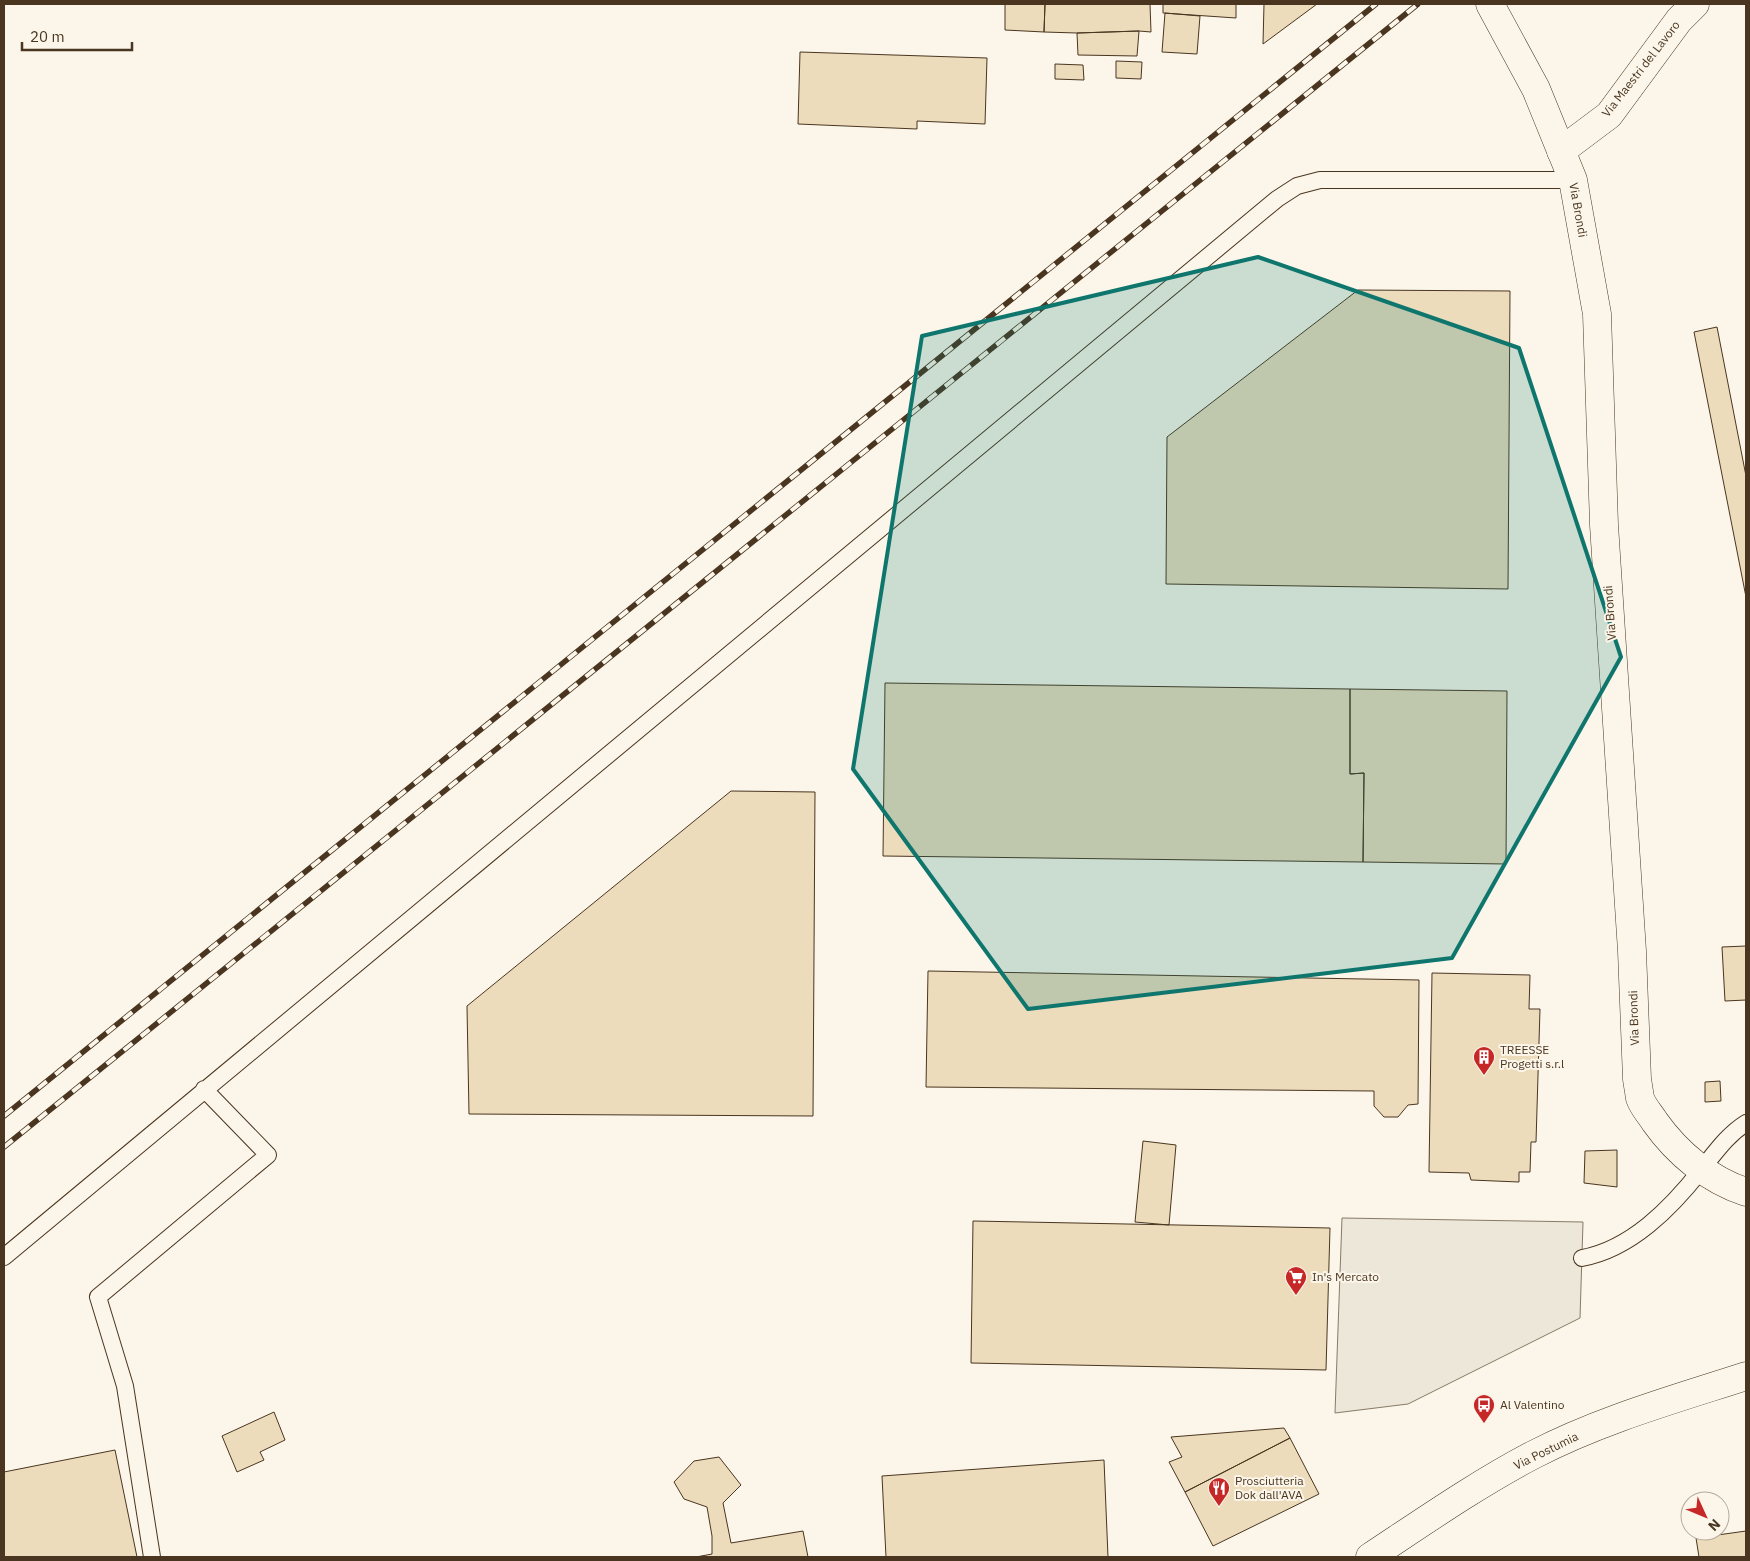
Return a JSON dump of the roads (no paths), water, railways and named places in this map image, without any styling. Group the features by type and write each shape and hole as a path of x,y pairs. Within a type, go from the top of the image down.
{"street":[{"name":"Via Brondi","path":"1490,4 1536,89 1573,180 1597,314 1604,525 1632,951 1637,1079 1641,1100 1666,1137 1676,1148 1702,1170 1728,1185 1746,1192"},
{"name":"Via Maestri del Lavoro","path":"1561,151 1609,115 1678,20 1695,4"},
{"name":"Via Postumia","path":"1370,1557 1452,1503 1534,1455 1612,1420 1744,1378"}],"lane":[{"path":"4,1257 1277,199 1297,186 1320,180 1573,180"},
{"path":"152,1557 125,1386 98,1297 268,1155 204,1090"},
{"path":"1582,1258 1610,1250 1640,1231 1674,1202 1702,1170 1722,1143 1735,1130 1746,1123"}],"railway":[{"path":"4,1116 1376,4"},
{"path":"4,1147 1418,4"}],"place":[{"name":"TREESSE Progetti s.r.l","path":"1484,1076"},
{"name":"In's Mercato","path":"1296,1296"},
{"name":"Al Valentino","path":"1484,1424"},
{"name":"Prosciutteria Dok dall'AVA","path":"1219,1507"}]}
